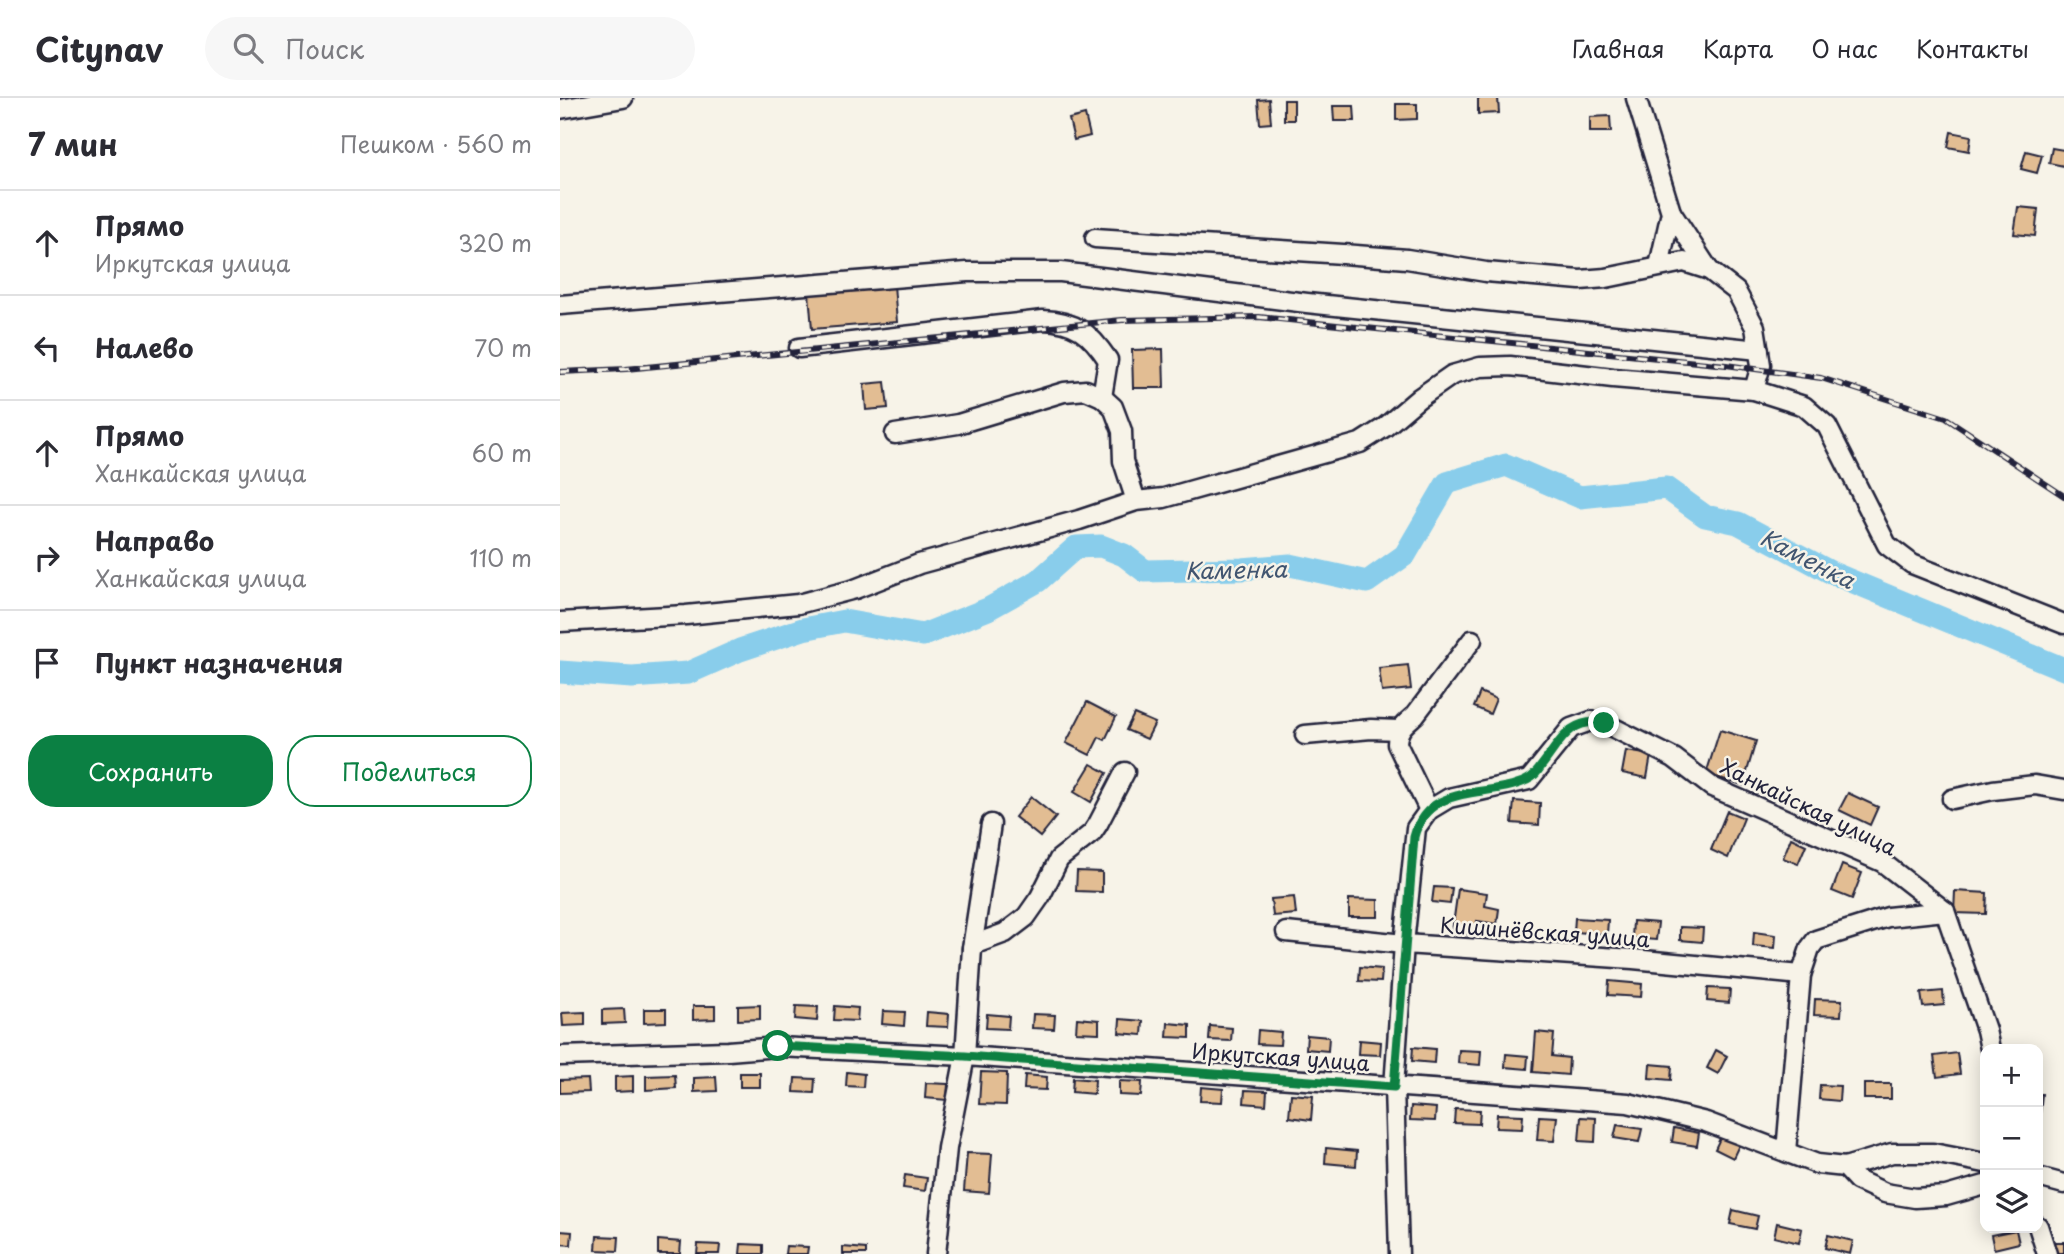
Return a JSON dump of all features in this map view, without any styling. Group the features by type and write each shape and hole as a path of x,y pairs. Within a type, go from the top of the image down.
{"street":[{"path":"560,109 623,98"},
{"path":"1636,98 1671,212 1709,270 1736,291 1755,327 1761,365 1754,390"},
{"path":"1659,265 1671,212"},
{"path":"1095,238 1343,254 1580,281 1684,262 1709,270"},
{"path":"560,304 967,272 1061,272 1307,303 1759,350"},
{"path":"799,348 1061,320 1075,325 1096,342 1108,360 1102,397"},
{"path":"560,622 686,615 798,604 855,589 919,564 1079,520 1136,501 1164,498 1360,443 1452,375 1480,367 1510,366 1754,390 1804,406 1827,426 1886,545 1912,564 2064,624"},
{"path":"895,433 958,424 1064,392 1086,390 1102,397 1113,407 1122,431 1122,461 1136,501"},
{"path":"1398,1254 1394,1087 1414,837 1421,820 1429,810 1398,744 1399,730 1415,715 1472,640"},
{"name":"Ханкайская улица","path":"1429,810 1449,798 1529,780 1571,728 1591,721 1604,723 1674,758 1712,787 1882,862 1945,911"},
{"path":"1305,736 1371,729 1399,730"},
{"path":"972,948 1005,933 1026,917 1040,897 1059,859 1092,833 1125,772"},
{"path":"1952,799 2035,785 2064,790"},
{"path":"936,1254 947,1148 965,1056 972,948 991,824"},
{"path":"1786,1152 1801,975 1810,948 1816,940 1888,917 1945,911 1989,1044"},
{"name":"Кишинёвская улица","path":"1286,932 1404,944 1633,959 1801,975"},
{"name":"Иркутская улица","path":"560,1056 728,1051 778,1046 965,1056 1628,1103 1706,1122 1817,1164 1845,1167 1892,1153 1933,1153 1980,1162"},
{"path":"1845,1167 1857,1181 1885,1193 1915,1199 1947,1196 1980,1186"},
{"path":"2043,1178 2064,1184"},
{"path":"2040,1233 2047,1254"}],"building":[{"path":"1478,98 1498,98 1499,113 1478,114"},
{"path":"1269,99 1271,123 1260,124 1258,100"},
{"path":"1284,100 1294,100 1294,120 1284,120"},
{"path":"1396,104 1417,104 1417,119 1396,120"},
{"path":"1333,106 1354,106 1355,121 1334,121"},
{"path":"1085,115 1090,136 1074,140 1069,119"},
{"path":"1610,116 1611,132 1590,132 1590,117"},
{"path":"1951,132 1971,136 1969,151 1948,147"},
{"path":"2052,148 2064,150 2064,166 2049,163"},
{"path":"2026,151 2042,155 2037,173 2021,169"},
{"path":"2018,207 2038,209 2035,236 2014,234"},
{"path":"894,285 897,322 812,329 809,293"},
{"path":"1163,349 1164,388 1133,388 1132,350"},
{"path":"885,382 888,408 866,410 864,384"},
{"path":"1408,665 1411,689 1382,692 1379,668"},
{"path":"1480,692 1496,699 1490,714 1474,707"},
{"path":"1087,702 1116,717 1105,740 1099,737 1090,755 1066,743"},
{"path":"1134,714 1155,723 1147,739 1126,730"},
{"path":"1720,730 1756,741 1743,785 1706,774"},
{"path":"1626,751 1651,755 1647,778 1622,773"},
{"path":"1091,764 1107,773 1091,802 1074,792"},
{"path":"1848,793 1878,807 1870,825 1839,810"},
{"path":"1031,797 1056,817 1040,837 1015,817"},
{"path":"1514,801 1540,803 1539,825 1512,823"},
{"path":"1727,811 1744,818 1728,858 1711,850"},
{"path":"1791,838 1806,845 1798,864 1783,858"},
{"path":"1842,865 1862,873 1852,899 1832,891"},
{"path":"1077,871 1102,872 1102,892 1076,891"},
{"path":"1434,887 1452,888 1450,904 1432,902"},
{"path":"1458,889 1487,893 1485,906 1499,909 1497,924 1477,921 1475,935 1452,932"},
{"path":"1955,891 1987,893 1986,914 1954,913"},
{"path":"1294,897 1296,914 1273,916 1271,899"},
{"path":"1349,899 1378,900 1378,917 1349,917"},
{"path":"1575,918 1608,920 1607,934 1574,932"},
{"path":"1633,921 1658,923 1656,940 1632,938"},
{"path":"1680,927 1703,928 1702,942 1680,940"},
{"path":"1754,932 1776,935 1775,948 1753,946"},
{"path":"1360,967 1382,969 1381,982 1359,981"},
{"path":"1609,981 1642,984 1641,997 1608,995"},
{"path":"1708,988 1730,989 1729,1003 1707,1001"},
{"path":"1943,991 1944,1005 1923,1007 1921,993"},
{"path":"1815,999 1842,1000 1841,1016 1814,1015"},
{"path":"760,1005 760,1019 738,1020 738,1006"},
{"path":"693,1006 715,1006 715,1019 693,1020"},
{"path":"796,1006 818,1007 817,1021 795,1019"},
{"path":"835,1006 858,1008 857,1021 834,1020"},
{"path":"624,1009 625,1023 602,1024 602,1010"},
{"path":"644,1009 666,1009 666,1022 644,1023"},
{"path":"883,1011 905,1012 904,1026 882,1024"},
{"path":"585,1012 585,1025 563,1026 562,1013"},
{"path":"927,1012 949,1014 948,1027 926,1026"},
{"path":"987,1014 1009,1016 1008,1029 986,1028"},
{"path":"1033,1014 1055,1015 1054,1029 1032,1028"},
{"path":"1077,1018 1099,1020 1099,1033 1076,1032"},
{"path":"1120,1019 1143,1021 1142,1035 1119,1033"},
{"path":"1168,1023 1190,1025 1190,1038 1167,1037"},
{"path":"1210,1026 1232,1028 1231,1041 1209,1040"},
{"path":"1258,1030 1281,1032 1280,1045 1257,1044"},
{"path":"1536,1032 1554,1034 1552,1056 1569,1058 1568,1075 1533,1072"},
{"path":"1307,1035 1329,1037 1328,1051 1306,1049"},
{"path":"1359,1040 1381,1042 1380,1055 1358,1054"},
{"path":"1413,1047 1435,1049 1434,1063 1412,1061"},
{"path":"1459,1050 1481,1051 1480,1065 1458,1063"},
{"path":"1716,1050 1727,1056 1718,1074 1707,1068"},
{"path":"1957,1053 1960,1074 1937,1077 1934,1056"},
{"path":"1506,1054 1528,1056 1527,1069 1505,1067"},
{"path":"1650,1064 1672,1066 1671,1080 1649,1078"},
{"path":"847,1072 864,1074 863,1087 846,1086"},
{"path":"981,1072 1007,1073 1006,1105 979,1104"},
{"path":"740,1073 760,1073 760,1087 740,1087"},
{"path":"675,1075 676,1088 646,1090 646,1076"},
{"path":"1025,1075 1047,1077 1046,1090 1024,1089"},
{"path":"633,1076 633,1091 615,1092 615,1077"},
{"path":"716,1077 717,1091 694,1092 694,1078"},
{"path":"795,1078 815,1079 814,1093 794,1092"},
{"path":"1073,1078 1095,1080 1094,1094 1072,1092"},
{"path":"588,1079 589,1092 560,1093 560,1080"},
{"path":"1119,1081 1142,1082 1141,1096 1119,1095"},
{"path":"926,1083 948,1084 947,1100 925,1098"},
{"path":"1864,1084 1891,1084 1891,1099 1864,1099"},
{"path":"1820,1085 1840,1086 1839,1101 1819,1099"},
{"path":"1201,1087 1223,1089 1222,1102 1200,1101"},
{"path":"1245,1090 1267,1091 1266,1105 1244,1103"},
{"path":"1291,1094 1313,1096 1311,1120 1289,1117"},
{"path":"1411,1106 1436,1108 1435,1121 1410,1120"},
{"path":"1455,1109 1480,1110 1479,1124 1454,1123"},
{"path":"1497,1114 1523,1115 1522,1129 1496,1128"},
{"path":"1539,1116 1557,1117 1554,1141 1537,1140"},
{"path":"1581,1117 1596,1118 1595,1142 1579,1141"},
{"path":"1617,1125 1642,1129 1639,1142 1614,1138"},
{"path":"1674,1128 1699,1133 1697,1146 1672,1142"},
{"path":"1722,1134 1740,1143 1733,1158 1715,1149"},
{"path":"1326,1148 1357,1151 1356,1166 1325,1163"},
{"path":"967,1153 992,1154 989,1193 964,1191"},
{"path":"905,1175 927,1178 925,1191 903,1188"},
{"path":"1733,1210 1758,1216 1755,1229 1730,1224"},
{"path":"1777,1223 1802,1229 1799,1243 1774,1237"},
{"path":"560,1231 572,1232 571,1245 560,1244"},
{"path":"2017,1233 2019,1243 1994,1249 1991,1235"},
{"path":"1828,1235 1853,1241 1850,1254 1825,1248"},
{"path":"597,1236 619,1237 618,1251 596,1250"},
{"path":"658,1240 681,1242 680,1254 658,1254"},
{"path":"2054,1242 2064,1242 2064,1253 2054,1253"},
{"path":"698,1244 720,1245 719,1254 697,1254"},
{"path":"741,1244 763,1245 763,1254 740,1254"},
{"path":"786,1246 808,1247 807,1254 785,1254"},
{"path":"843,1247 866,1249 866,1254 843,1254"}],"waterway":[{"name":"Каменка","path":"560,672 632,677 688,673 740,650 803,629 844,621 923,635 988,609 1038,581 1076,547 1101,546 1124,555 1145,571 1290,565 1367,582 1405,555 1447,483 1506,465 1580,497 1666,488 1705,516 1738,523 1832,573 2064,669"}],"railway":[{"path":"560,372 626,369 1122,320 1259,317 1726,365 1821,378 1946,418 2064,496"}],"route":[{"path":"778,1046 965,1056 1394,1087 1404,944 1416,828 1429,810 1449,798 1529,780 1571,728 1591,721 1604,723"}]}
